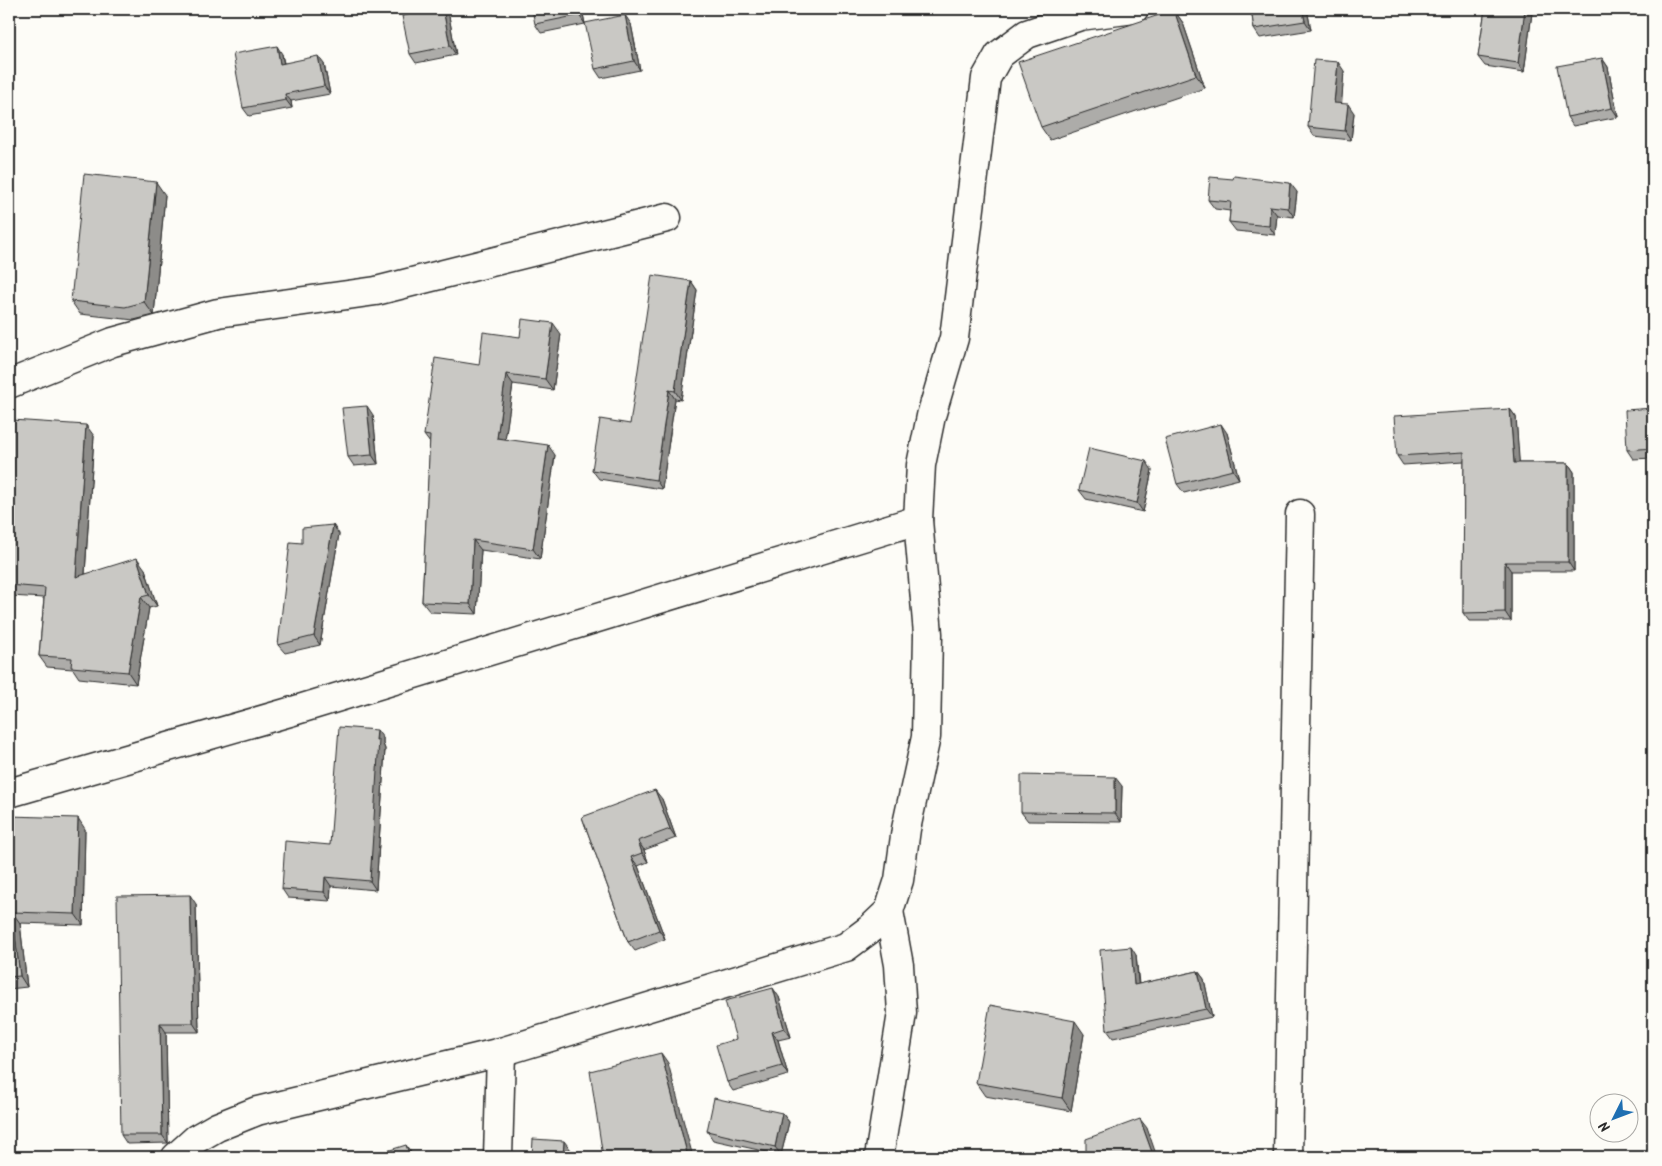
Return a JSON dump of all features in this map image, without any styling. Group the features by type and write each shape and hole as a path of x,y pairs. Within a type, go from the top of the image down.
{"street":[{"path":"878,1157 902,1013 899,965 889,911 899,880 906,829 926,737 928,634 918,520 921,465 931,416 954,338 986,78 999,55 1027,34 1080,16 1134,9"},
{"path":"9,384 113,342 218,313 376,292 667,218"},
{"path":"1288,1157 1300,514"},
{"path":"9,793 293,711 918,520"},
{"path":"176,1157 196,1139 217,1127 257,1110 501,1052 846,946 870,929 889,911"},
{"path":"498,1157 501,1052"}],"building":[{"path":"443,9 450,46 410,54 402,16"},
{"path":"532,9 577,9 579,15 535,24"},
{"path":"1251,9 1302,9 1305,21 1254,29"},
{"path":"1485,9 1525,9 1518,63 1478,57"},
{"path":"1174,10 1196,75 1041,127 1018,62"},
{"path":"625,15 634,61 595,69 585,23"},
{"path":"277,46 280,64 318,56 324,86 285,94 286,100 243,108 233,54"},
{"path":"1602,58 1612,108 1567,117 1557,66"},
{"path":"1314,60 1338,62 1334,103 1348,104 1345,131 1308,127"},
{"path":"84,174 156,182 144,302 125,307 71,301"},
{"path":"1234,176 1290,183 1288,208 1270,206 1269,226 1229,222 1231,202 1208,200 1210,177 1233,179"},
{"path":"652,275 691,281 675,391 669,390 656,480 592,470 600,419 630,424"},
{"path":"522,319 553,323 545,379 506,374 497,438 548,445 533,549 473,540 470,604 422,602 430,436 424,435 435,358 479,365 483,332 520,337"},
{"path":"367,406 372,455 348,457 342,408"},
{"path":"1653,408 1653,448 1627,450 1625,410"},
{"path":"1510,409 1514,463 1568,463 1568,562 1505,562 1505,612 1463,613 1464,452 1397,456 1394,416"},
{"path":"12,420 86,425 76,577 137,558 149,595 141,597 128,672 71,667 72,658 39,656 45,588 9,585 9,468"},
{"path":"1221,424 1233,470 1177,484 1165,439"},
{"path":"1089,448 1146,461 1137,503 1079,490"},
{"path":"333,525 314,636 278,645 290,542 302,543 302,528"},
{"path":"339,727 377,730 376,740 379,740 370,881 325,877 324,892 282,889 285,841 330,845"},
{"path":"1021,775 1115,777 1115,813 1021,812"},
{"path":"655,790 670,829 638,841 642,853 631,857 659,930 628,942 582,817"},
{"path":"9,816 78,818 75,914 12,912 20,976 9,977"},
{"path":"190,895 193,1023 160,1023 162,1135 121,1135 117,896"},
{"path":"1131,947 1134,985 1198,971 1206,1009 1107,1030 1100,950"},
{"path":"773,988 784,1028 772,1032 782,1066 727,1082 716,1045 736,1039 725,1001"},
{"path":"990,1005 1075,1021 1062,1098 976,1083"},
{"path":"661,1053 688,1157 603,1157 590,1071"},
{"path":"714,1098 782,1113 775,1147 707,1131"},
{"path":"1140,1119 1153,1155 1148,1157 1089,1157 1086,1150 1086,1139"},
{"path":"533,1139 564,1141 563,1157 532,1157"},
{"path":"406,1145 410,1157 368,1157"}]}
